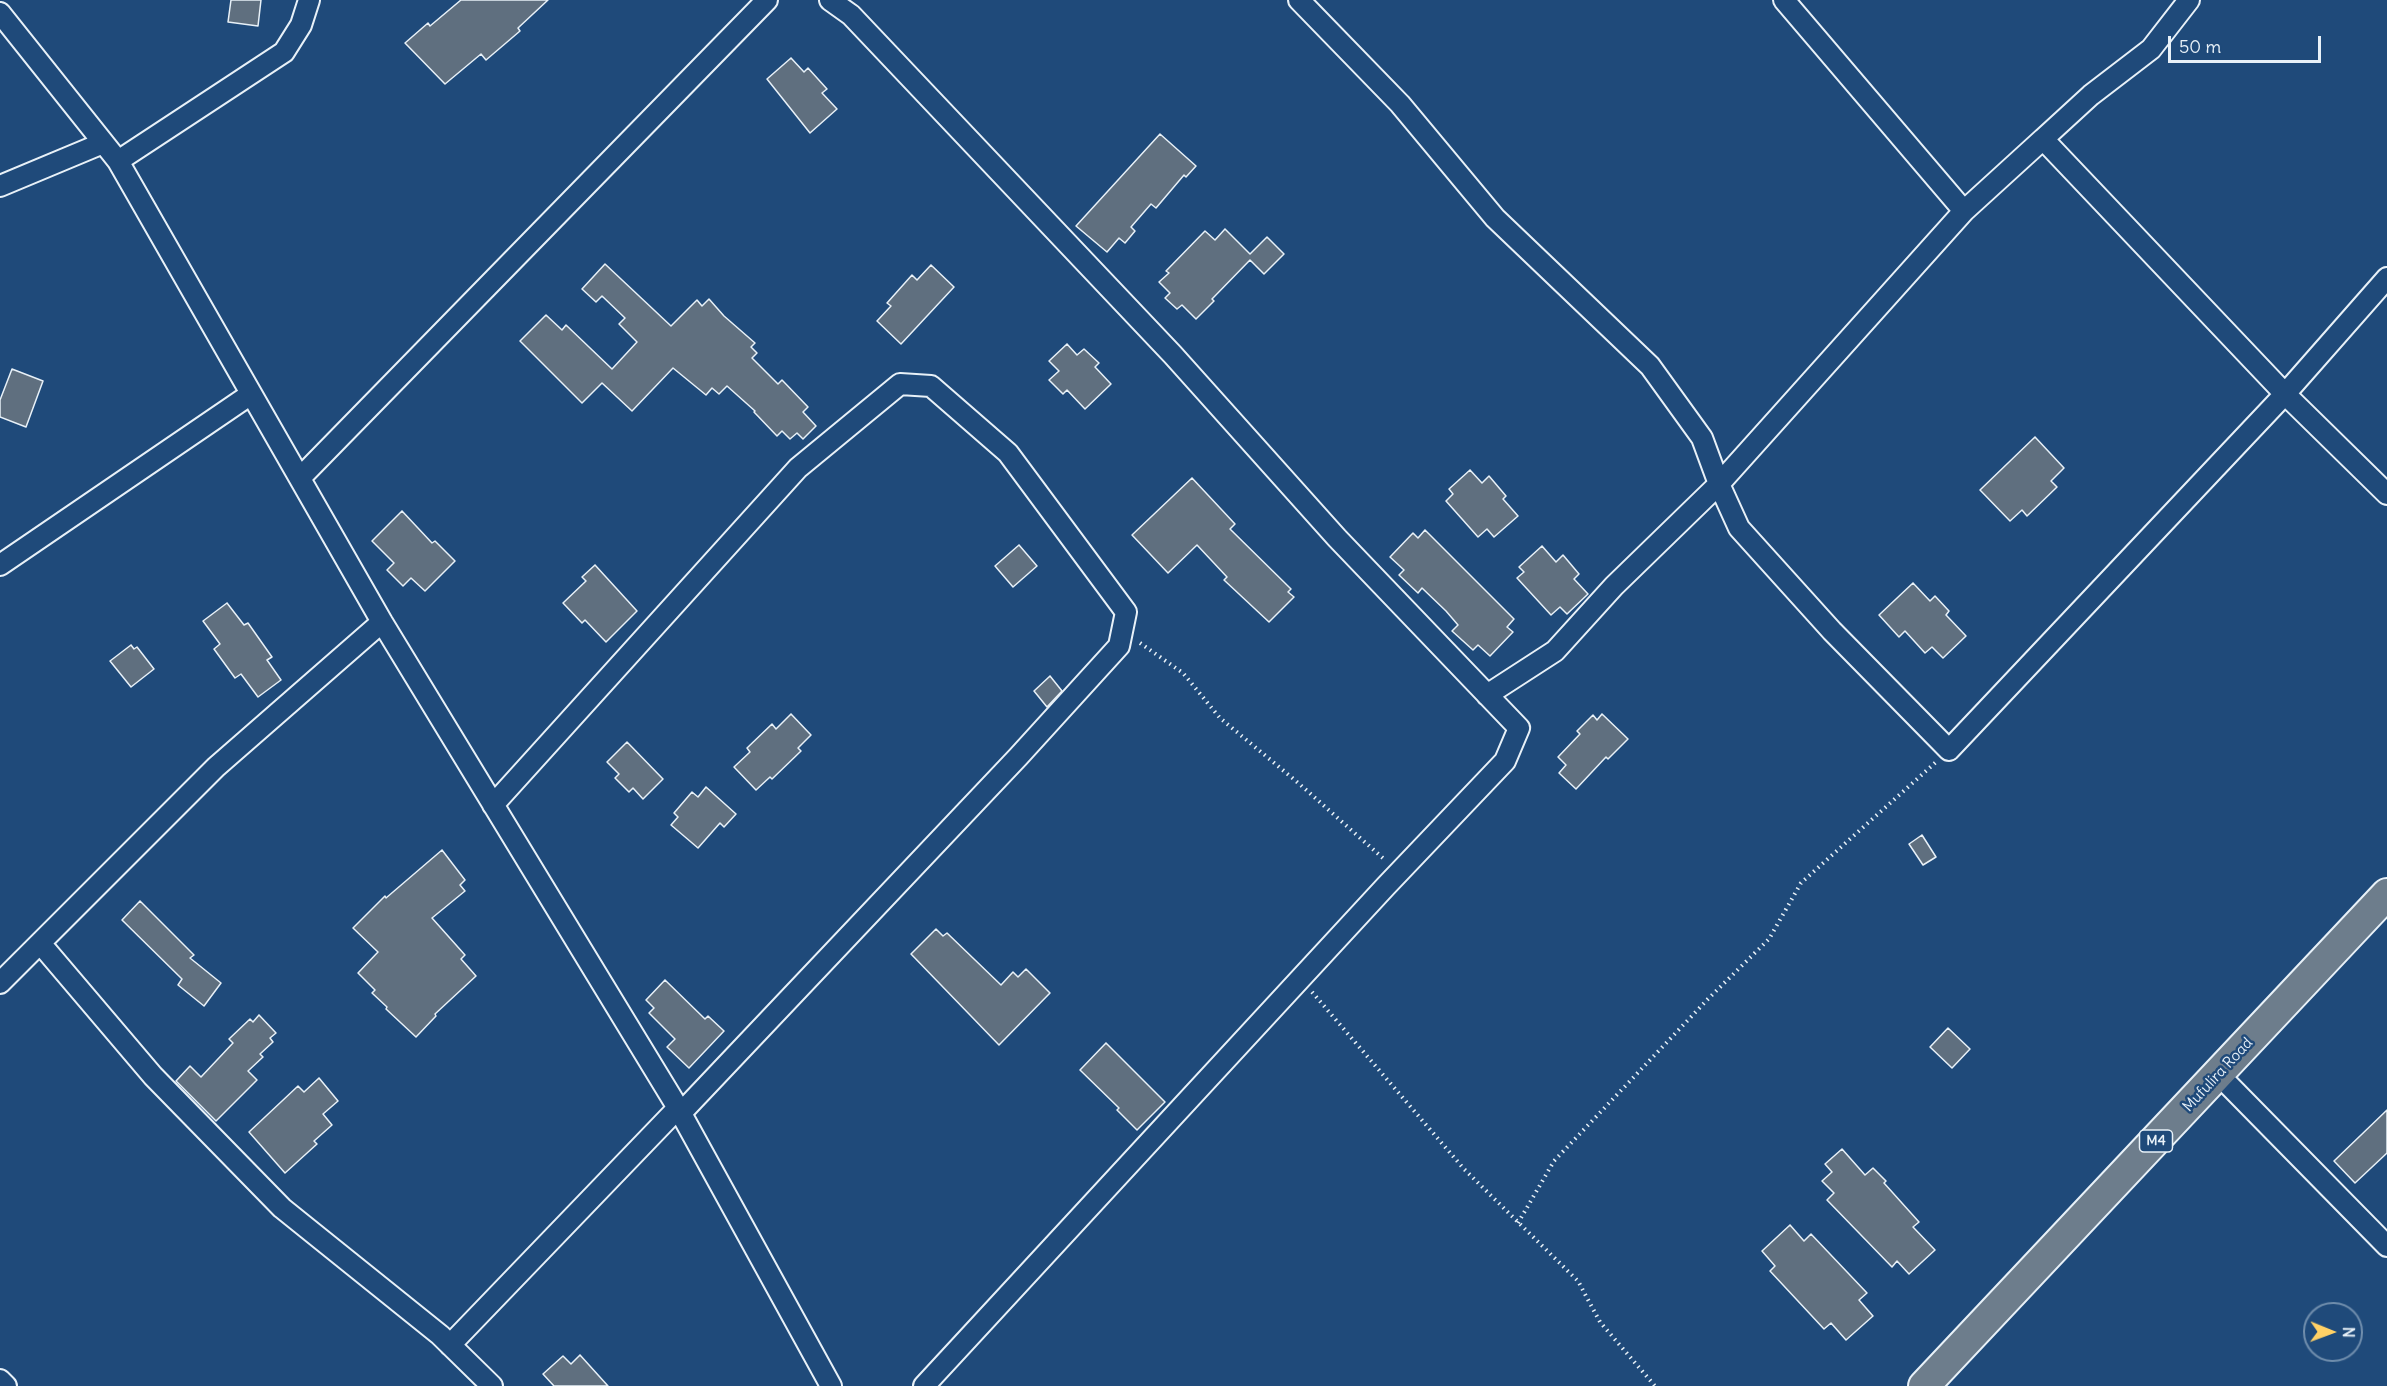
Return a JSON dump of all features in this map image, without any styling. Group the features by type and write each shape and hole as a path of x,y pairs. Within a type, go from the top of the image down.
{"main road":[{"name":"Mufulira Road","path":"1925,1386 2387,894"}],"street":[{"path":"118,161 284,52 301,25 309,0"},
{"path":"300,478 767,0"},
{"path":"830,0 851,15 1109,287 1337,538 1519,728 1505,761 924,1386"},
{"path":"1299,0 1400,104 1495,218 1650,366 1702,438 1739,528 1832,631 1949,750 2285,394 2387,278"},
{"path":"1784,0 1964,210"},
{"path":"1487,695 1555,651 1614,586 1719,484 1964,210 2091,95 2151,49 2189,0"},
{"path":"0,13 118,161 382,622 679,1111 831,1386"},
{"path":"2043,139 2285,394 2387,494"},
{"path":"0,186 103,143"},
{"path":"450,1345 679,1111 1018,757 1119,646 1126,612 1008,453 931,386 900,384 798,468 493,805"},
{"path":"0,565 251,394"},
{"path":"0,983 216,767 382,622"},
{"path":"40,943 153,1076 282,1208 450,1345 492,1386"},
{"path":"2219,1074 2387,1245"},
{"path":"0,1380 6,1386"}],"path":[{"path":"1122,631 1183,673 1220,718 1296,781 1399,873"},
{"path":"1518,1223 1554,1161 1708,999 1769,939 1801,883 1949,750"},
{"path":"1301,978 1464,1169 1578,1281 1600,1322 1655,1386"}],"building":[{"path":"231,0 261,0 258,26 228,22"},
{"path":"461,0 548,0 518,28 520,31 486,60 481,54 445,84 405,43 428,23 430,26"},
{"path":"791,58 804,72 808,68 827,89 822,93 837,109 810,133 767,79"},
{"path":"1160,134 1196,166 1186,177 1184,175 1156,208 1151,204 1131,227 1135,231 1125,243 1119,238 1107,252 1076,226"},
{"path":"1225,229 1250,254 1267,237 1284,254 1264,274 1250,260 1196,319 1182,305 1177,309 1165,298 1170,293 1159,282 1169,273 1166,271 1205,231 1215,240"},
{"path":"605,264 671,326 697,300 702,306 709,299 724,316 755,343 751,347 757,353 752,358 778,384 782,380 808,407 803,412 816,426 803,439 797,433 790,439 782,431 777,436 755,411 727,386 719,394 712,388 706,395 673,368 632,411 602,383 582,403 520,341 546,315 562,330 566,325 612,369 637,342 619,324 625,318 602,296 596,302 582,289"},
{"path":"931,265 954,287 901,344 877,321 891,306 887,303 912,275 917,280"},
{"path":"1067,344 1077,355 1084,349 1099,363 1095,367 1111,384 1085,409 1067,390 1063,394 1049,380 1059,371 1049,361"},
{"path":"12,369 43,381 26,427 0,417 0,400"},
{"path":"2035,437 2064,468 2051,481 2057,487 2027,516 2022,510 2010,521 1980,490"},
{"path":"1470,470 1482,483 1489,476 1506,496 1503,499 1518,516 1494,537 1487,529 1478,537 1446,501 1453,494 1449,489"},
{"path":"1192,478 1235,524 1230,529 1291,589 1288,592 1294,597 1269,622 1224,580 1227,577 1197,545 1168,573 1132,535"},
{"path":"402,511 432,543 435,541 455,561 425,591 411,578 403,586 387,570 394,563 372,541"},
{"path":"1425,530 1514,619 1507,627 1513,632 1490,656 1478,645 1473,650 1452,631 1458,625 1446,611 1422,588 1418,593 1399,575 1404,570 1390,557 1413,533 1418,538"},
{"path":"1019,545 1037,566 1013,587 995,566"},
{"path":"1542,546 1556,562 1563,555 1579,574 1574,579 1588,594 1567,614 1560,607 1551,615 1517,578 1524,572 1519,567"},
{"path":"595,565 637,611 606,642 585,620 582,623 563,603 586,581 582,577"},
{"path":"1913,583 1930,601 1935,596 1949,611 1946,615 1966,636 1943,658 1932,647 1925,653 1905,631 1899,637 1879,615"},
{"path":"227,603 244,625 248,623 272,657 267,660 281,680 258,697 241,674 235,678 214,649 220,644 203,621"},
{"path":"131,645 134,649 137,647 154,669 131,687 110,661"},
{"path":"1050,676 1062,691 1047,707 1034,691"},
{"path":"791,714 811,735 798,748 801,751 772,779 770,777 756,790 734,767 750,752 747,748 772,724 776,729"},
{"path":"1602,714 1628,739 1608,759 1606,757 1576,789 1559,773 1566,765 1558,757 1580,734 1577,731 1593,715 1597,720"},
{"path":"627,742 663,779 643,799 633,788 629,792 615,778 619,774 607,762"},
{"path":"706,787 736,814 724,827 720,823 698,848 671,825 678,817 674,813 692,792 698,797"},
{"path":"1922,835 1936,857 1923,865 1909,844"},
{"path":"442,850 465,880 460,885 465,891 432,918 465,955 461,959 476,976 435,1014 436,1016 416,1037 386,1009 387,1007 372,993 375,990 358,973 378,952 353,928 385,896 386,898"},
{"path":"140,901 194,955 190,958 221,983 204,1006 178,985 182,979 122,920"},
{"path":"936,929 943,936 947,933 1001,985 1013,972 1018,977 1026,969 1050,993 999,1045 911,954"},
{"path":"665,980 705,1019 708,1016 724,1031 689,1068 667,1047 675,1039 649,1013 654,1008 646,1000"},
{"path":"259,1015 276,1033 270,1038 273,1042 260,1054 263,1057 248,1071 257,1080 216,1121 176,1081 190,1066 201,1077 233,1043 229,1039 250,1019 253,1022"},
{"path":"1948,1028 1970,1049 1952,1068 1930,1047"},
{"path":"1106,1043 1165,1102 1137,1130 1117,1110 1119,1108 1080,1070"},
{"path":"319,1078 338,1101 323,1114 332,1125 314,1141 317,1144 285,1173 249,1132 298,1086 304,1092"},
{"path":"2387,1110 2387,1153 2355,1183 2334,1161"},
{"path":"1842,1149 1865,1175 1873,1168 1886,1181 1884,1183 1919,1222 1913,1227 1935,1250 1909,1274 1897,1261 1892,1267 1827,1200 1834,1193 1822,1181 1832,1172 1825,1164"},
{"path":"1790,1225 1804,1241 1811,1234 1867,1293 1859,1300 1873,1316 1846,1340 1831,1323 1824,1329 1770,1271 1775,1266 1762,1251"},
{"path":"580,1355 608,1386 554,1386 543,1374 563,1356 571,1364"}]}
